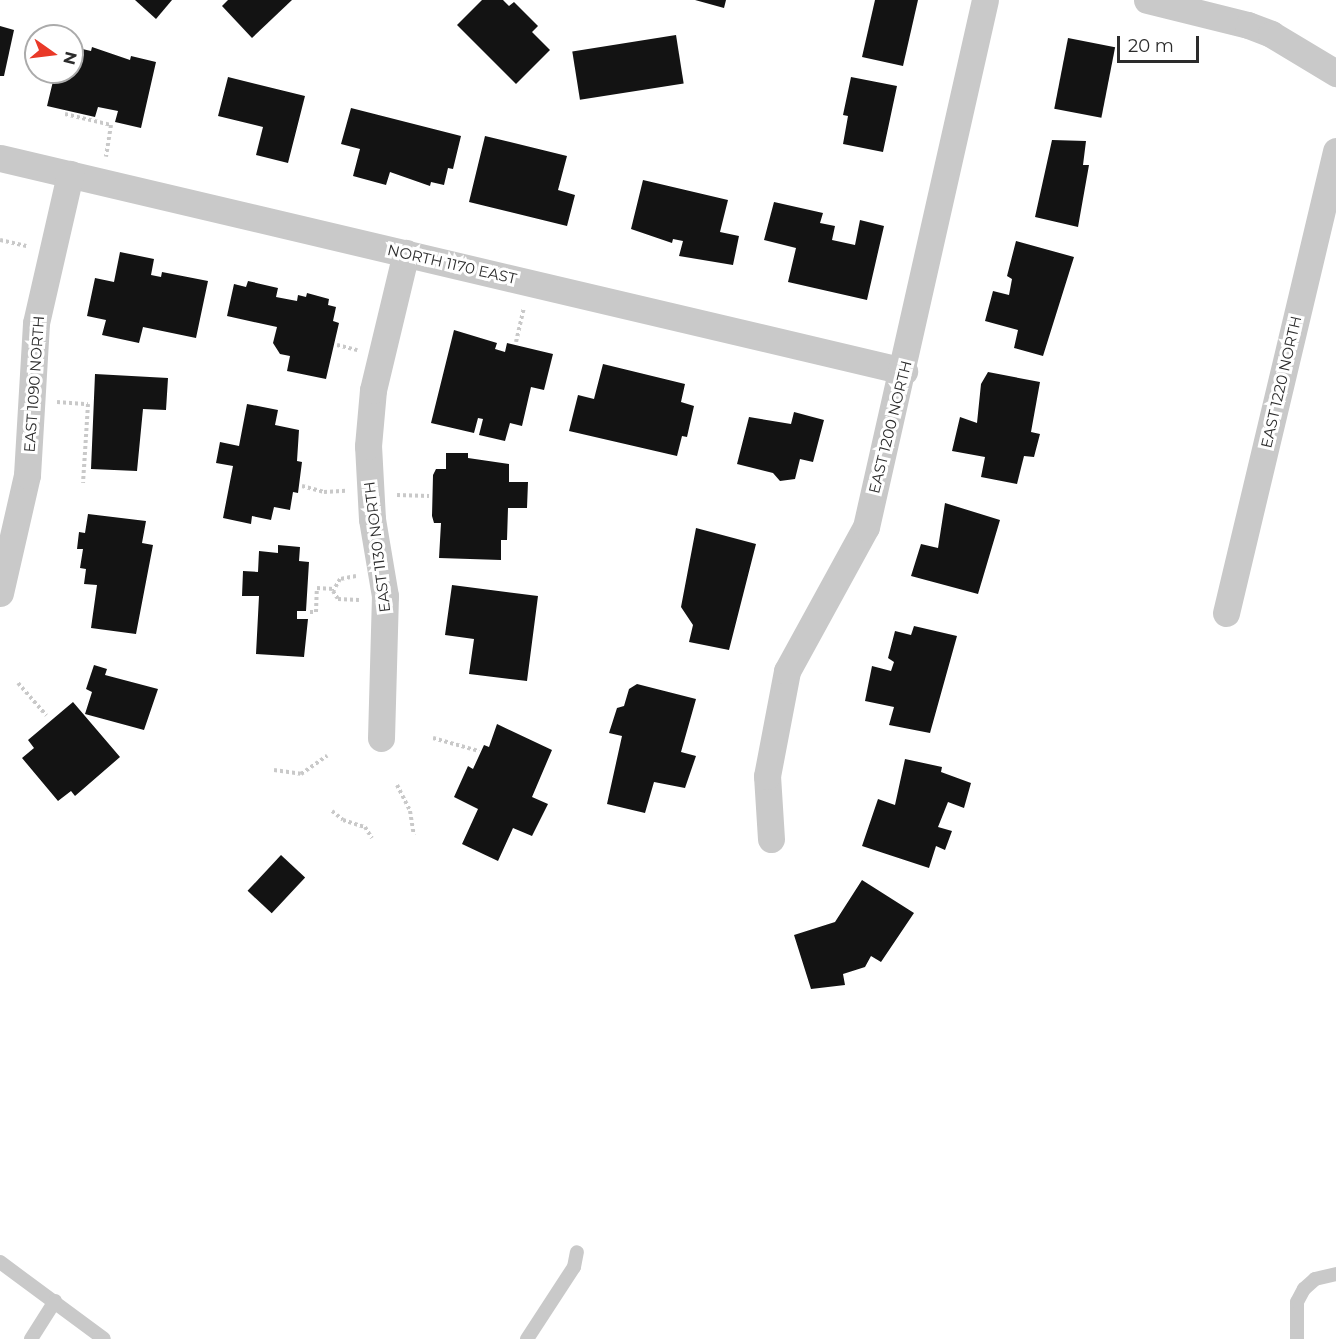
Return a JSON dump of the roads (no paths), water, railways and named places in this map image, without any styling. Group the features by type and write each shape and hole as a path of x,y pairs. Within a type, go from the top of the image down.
{"street":[{"name":"EAST 1200 NORTH","path":"771,839 767,776 787,671 866,527 904,371 986,0"},
{"path":"1147,0 1248,25 1270,34 1336,73"},
{"name":"EAST 1220 NORTH","path":"1226,613 1336,151"},
{"name":"NORTH 1170 EAST","path":"0,158 904,371"},
{"name":"EAST 1090 NORTH","path":"0,593 27,475 36,323 70,174"},
{"name":"EAST 1130 NORTH","path":"381,738 385,596 372,519 368,439 374,390 406,252"}],"lane":[{"path":"527,1339 574,1267 577,1252"},
{"path":"0,1262 104,1339"},
{"path":"1298,1339 1295,1321 1300,1296 1315,1279 1336,1274"},
{"path":"31,1339 55,1301"}]}
